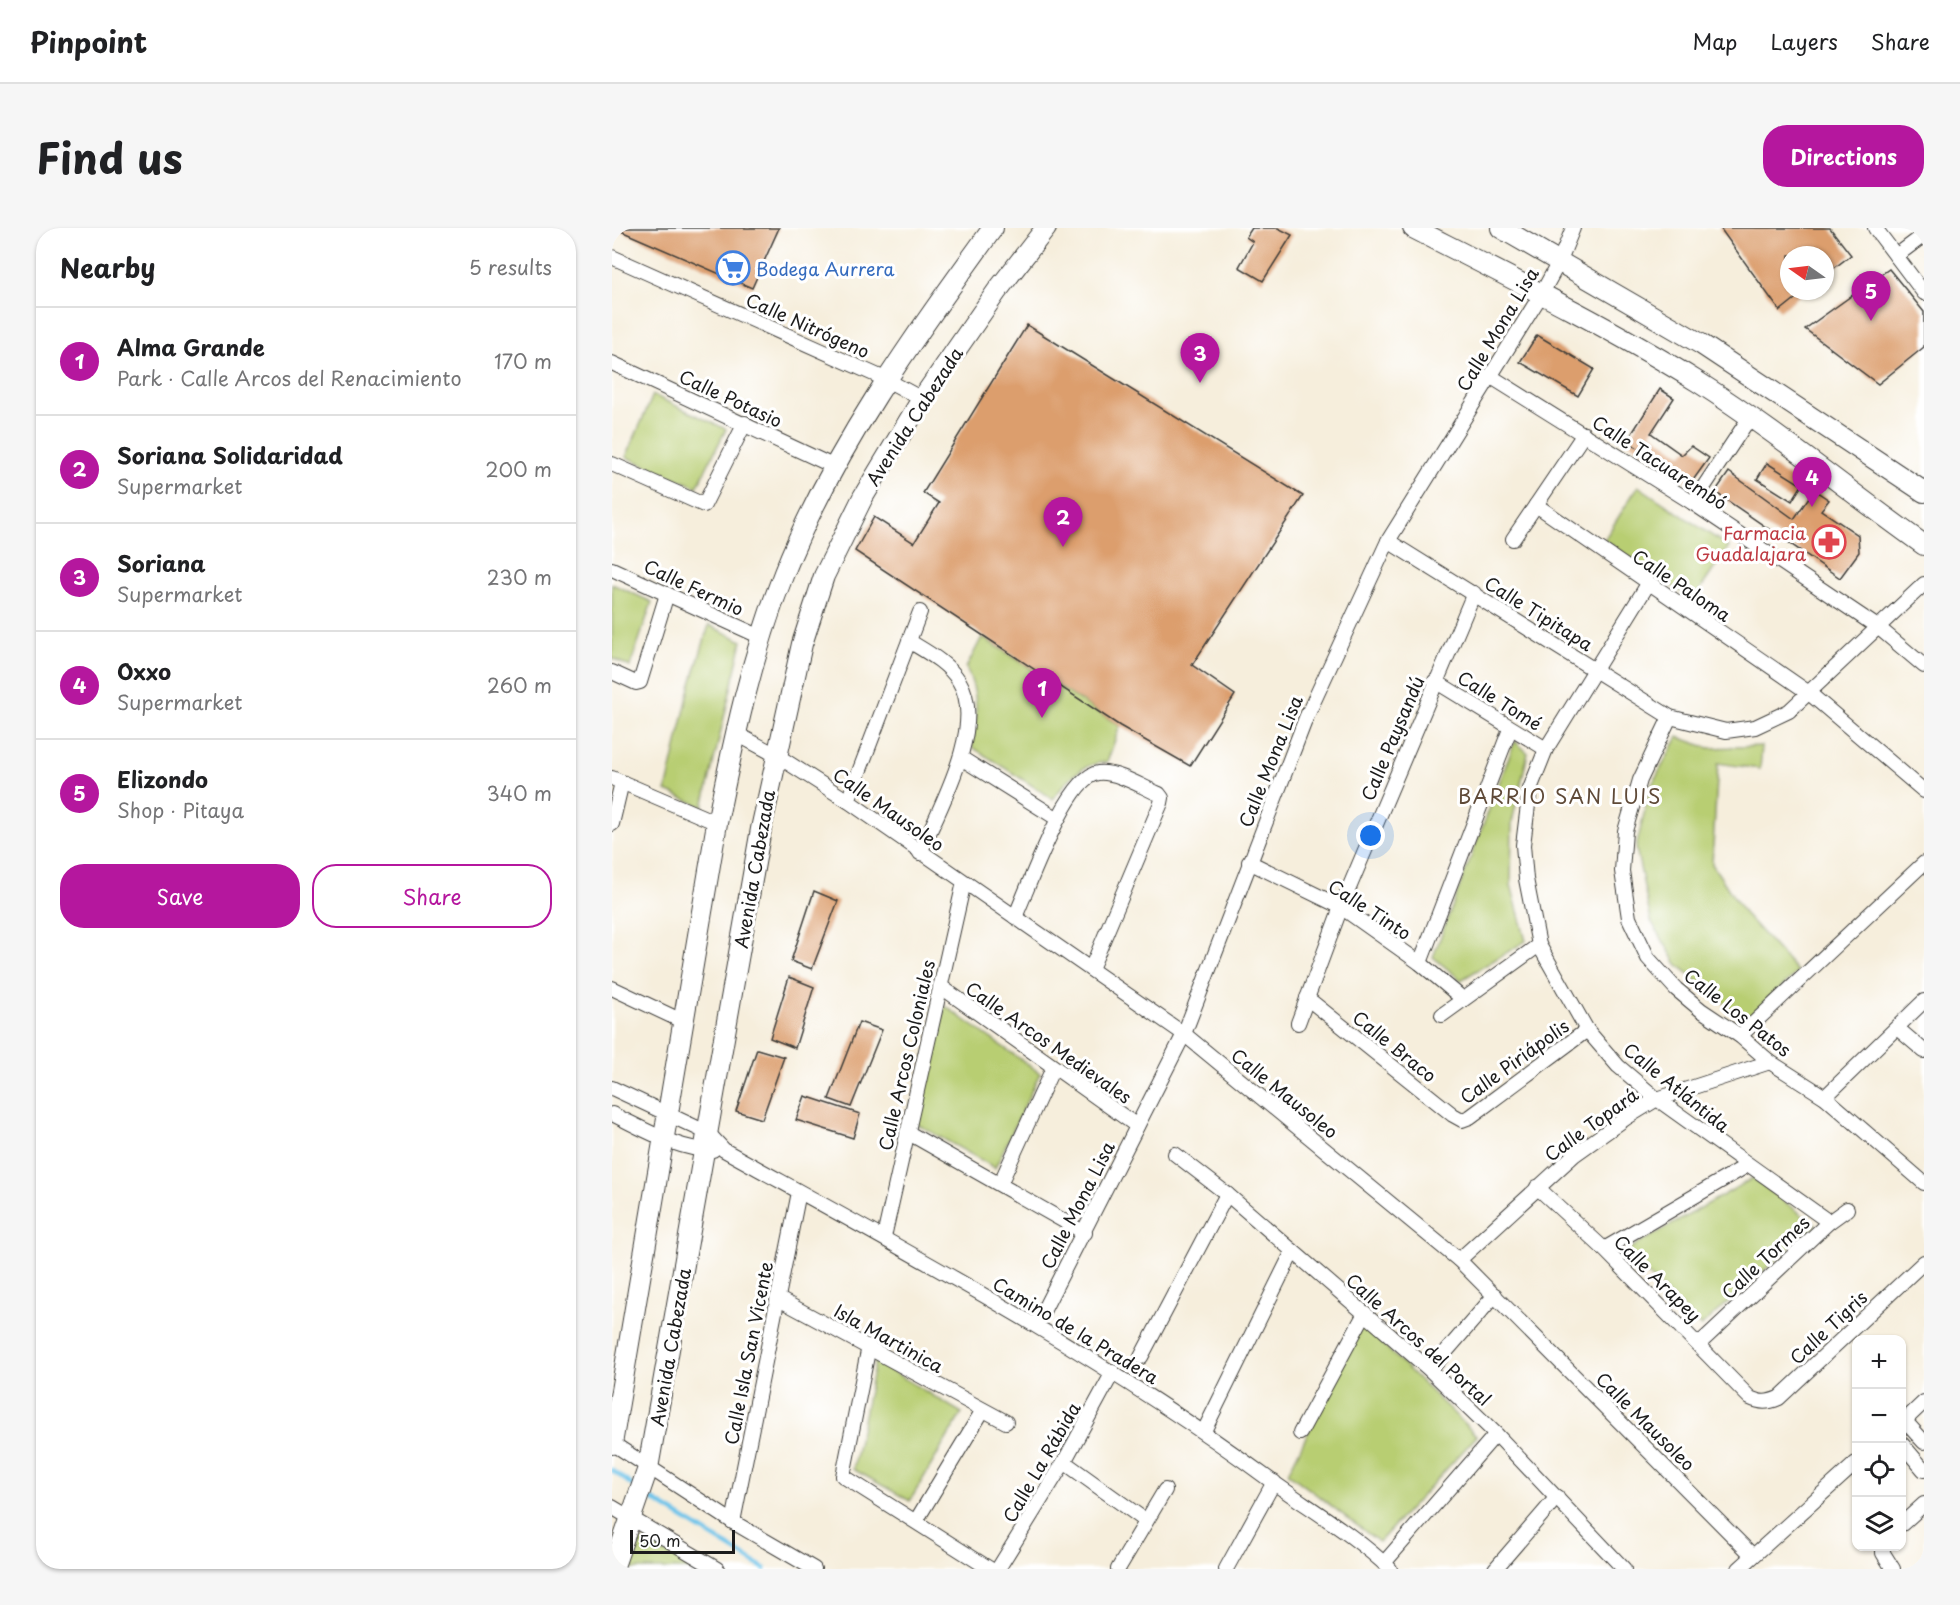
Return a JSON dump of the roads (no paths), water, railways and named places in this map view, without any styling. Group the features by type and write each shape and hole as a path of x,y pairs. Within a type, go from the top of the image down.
{"main road":[{"path":"612,1444 717,823 735,733 761,637 784,573 835,467 885,379 993,228"},
{"name":"Avenida Cabezada","path":"613,1569 647,1474 712,1144 776,755 802,644 824,576 863,497 922,399 997,291 1046,228"},
{"path":"1413,228 1542,293 1697,382 1750,417 1924,545"},
{"path":"1501,228 1560,260 1728,360 1924,492"}],"street":[{"name":"Calle Mona Lisa","path":"1036,1325 1085,1233 1184,1034 1306,717 1388,541 1542,293 1560,260 1573,228"},
{"path":"1875,228 1924,293"},
{"path":"1896,256 1924,235"},
{"name":"Calle Nitrógeno","path":"612,257 885,379 922,399"},
{"name":"Calle Potasio","path":"612,363 835,467"},
{"name":"Calle Tacuarembó","path":"1490,376 1693,503 1879,628 1924,666"},
{"path":"1693,503 1750,417"},
{"path":"612,464 704,505 708,502 744,423"},
{"path":"1513,539 1584,434"},
{"name":"Calle Paloma","path":"1536,505 1648,585 1809,693 1924,791"},
{"name":"Calle Tipitapa","path":"1388,541 1670,717 1710,728 1739,731 1772,722 1809,693"},
{"name":"Calle Fermio","path":"612,569 761,637"},
{"path":"1809,693 1924,584"},
{"name":"Calle Atlántida","path":"1648,585 1546,748 1530,789 1523,845 1526,879 1539,945 1587,1030 1618,1066 1658,1099 1829,1222"},
{"name":"Calle Paysandú","path":"1298,1023 1341,907 1474,593"},
{"path":"612,672 639,683 667,594"},
{"path":"848,801 920,612"},
{"path":"909,641 950,670 965,693 967,718 961,758 920,853"},
{"name":"Calle Tomé","path":"1435,681 1510,729 1546,748"},
{"name":"Calle Los Patos","path":"1670,717 1640,780 1625,831 1622,871 1629,918 1648,958 1676,990 1740,1036 1770,1062 1825,1097 1924,1183"},
{"path":"1420,963 1510,729"},
{"name":"Calle Mausoleo","path":"735,733 776,755 848,801 1184,1034 1459,1260 1752,1555"},
{"path":"961,758 1058,819"},
{"path":"1016,918 1058,819 1080,782 1092,774 1111,775 1162,798 1091,969"},
{"path":"612,824 617,780 717,823"},
{"name":"Calle Tinto","path":"1249,862 1341,907 1420,963 1463,999"},
{"path":"1740,1036 1924,863"},
{"name":"Calle Arcos Coloniales","path":"884,1237 964,882"},
{"path":"1442,1015 1539,945"},
{"name":"Calle Arcos Medievales","path":"940,986 1137,1126"},
{"path":"612,988 682,1021"},
{"name":"Calle Braco","path":"1307,999 1462,1120"},
{"path":"1825,1097 1924,1001"},
{"path":"1897,1028 1924,1051"},
{"name":"Calle Piriápolis","path":"1462,1120 1470,1117 1587,1030"},
{"name":"Calle Topará","path":"1459,1260 1574,1155 1658,1099 1770,1062"},
{"path":"1000,1184 1053,1068"},
{"name":"Camino de la Pradera","path":"612,1088 666,1114 712,1144 884,1237 1113,1372 1204,1431 1387,1566"},
{"name":"Camino de la Pradera","path":"612,1114 663,1138 712,1144"},
{"path":"907,1132 1085,1233"},
{"name":"Calle Arcos del Portal","path":"1175,1154 1227,1194 1430,1370 1557,1497 1616,1566"},
{"path":"1604,1249 1748,1165"},
{"name":"Calle Arapey","path":"1537,1187 1604,1249 1750,1398"},
{"name":"Calle Isla San Vicente","path":"733,1522 799,1192"},
{"path":"1141,1357 1227,1194"},
{"name":"Calle Tormes","path":"1699,1344 1829,1222 1847,1209"},
{"path":"1204,1431 1293,1251"},
{"name":"Calle Tigris","path":"1750,1398 1769,1403 1779,1398 1924,1262"},
{"path":"1430,1370 1495,1295"},
{"name":"Isla Martinica","path":"777,1298 1006,1422"},
{"path":"1300,1433 1365,1313"},
{"path":"869,1346 843,1474 990,1569"},
{"name":"Calle La Rábida","path":"998,1569 1064,1462 1113,1372"},
{"path":"1906,1419 1924,1402"},
{"path":"916,1521 983,1410"},
{"path":"1906,1425 1924,1442"},
{"path":"1387,1566 1496,1434"},
{"path":"612,1444 647,1474 814,1569"},
{"path":"1906,1449 1924,1470"},
{"path":"1064,1462 1146,1521"},
{"path":"1739,1569 1852,1466"},
{"path":"1226,1569 1274,1482"},
{"path":"1118,1569 1165,1490"},
{"path":"1495,1569 1557,1497"},
{"path":"1906,1520 1924,1504"},
{"path":"612,1507 634,1514 717,1569"},
{"path":"1883,1551 1893,1569"}],"waterway":[{"path":"612,1470 636,1488"},
{"path":"645,1495 765,1569"}],"place":[{"name":"Bodega Aurrera","path":"733,268"},
{"name":"Elizondo","path":"1871,321"},
{"name":"Soriana","path":"1200,383"},
{"name":"Oxxo","path":"1812,507"},
{"name":"Farmacia Guadalajara","path":"1829,542"},
{"name":"Soriana Solidaridad","path":"1063,547"},
{"name":"Alma Grande","path":"1042,718"}],"district":[{"name":"BARRIO SAN LUIS","path":"1560,796"}]}
